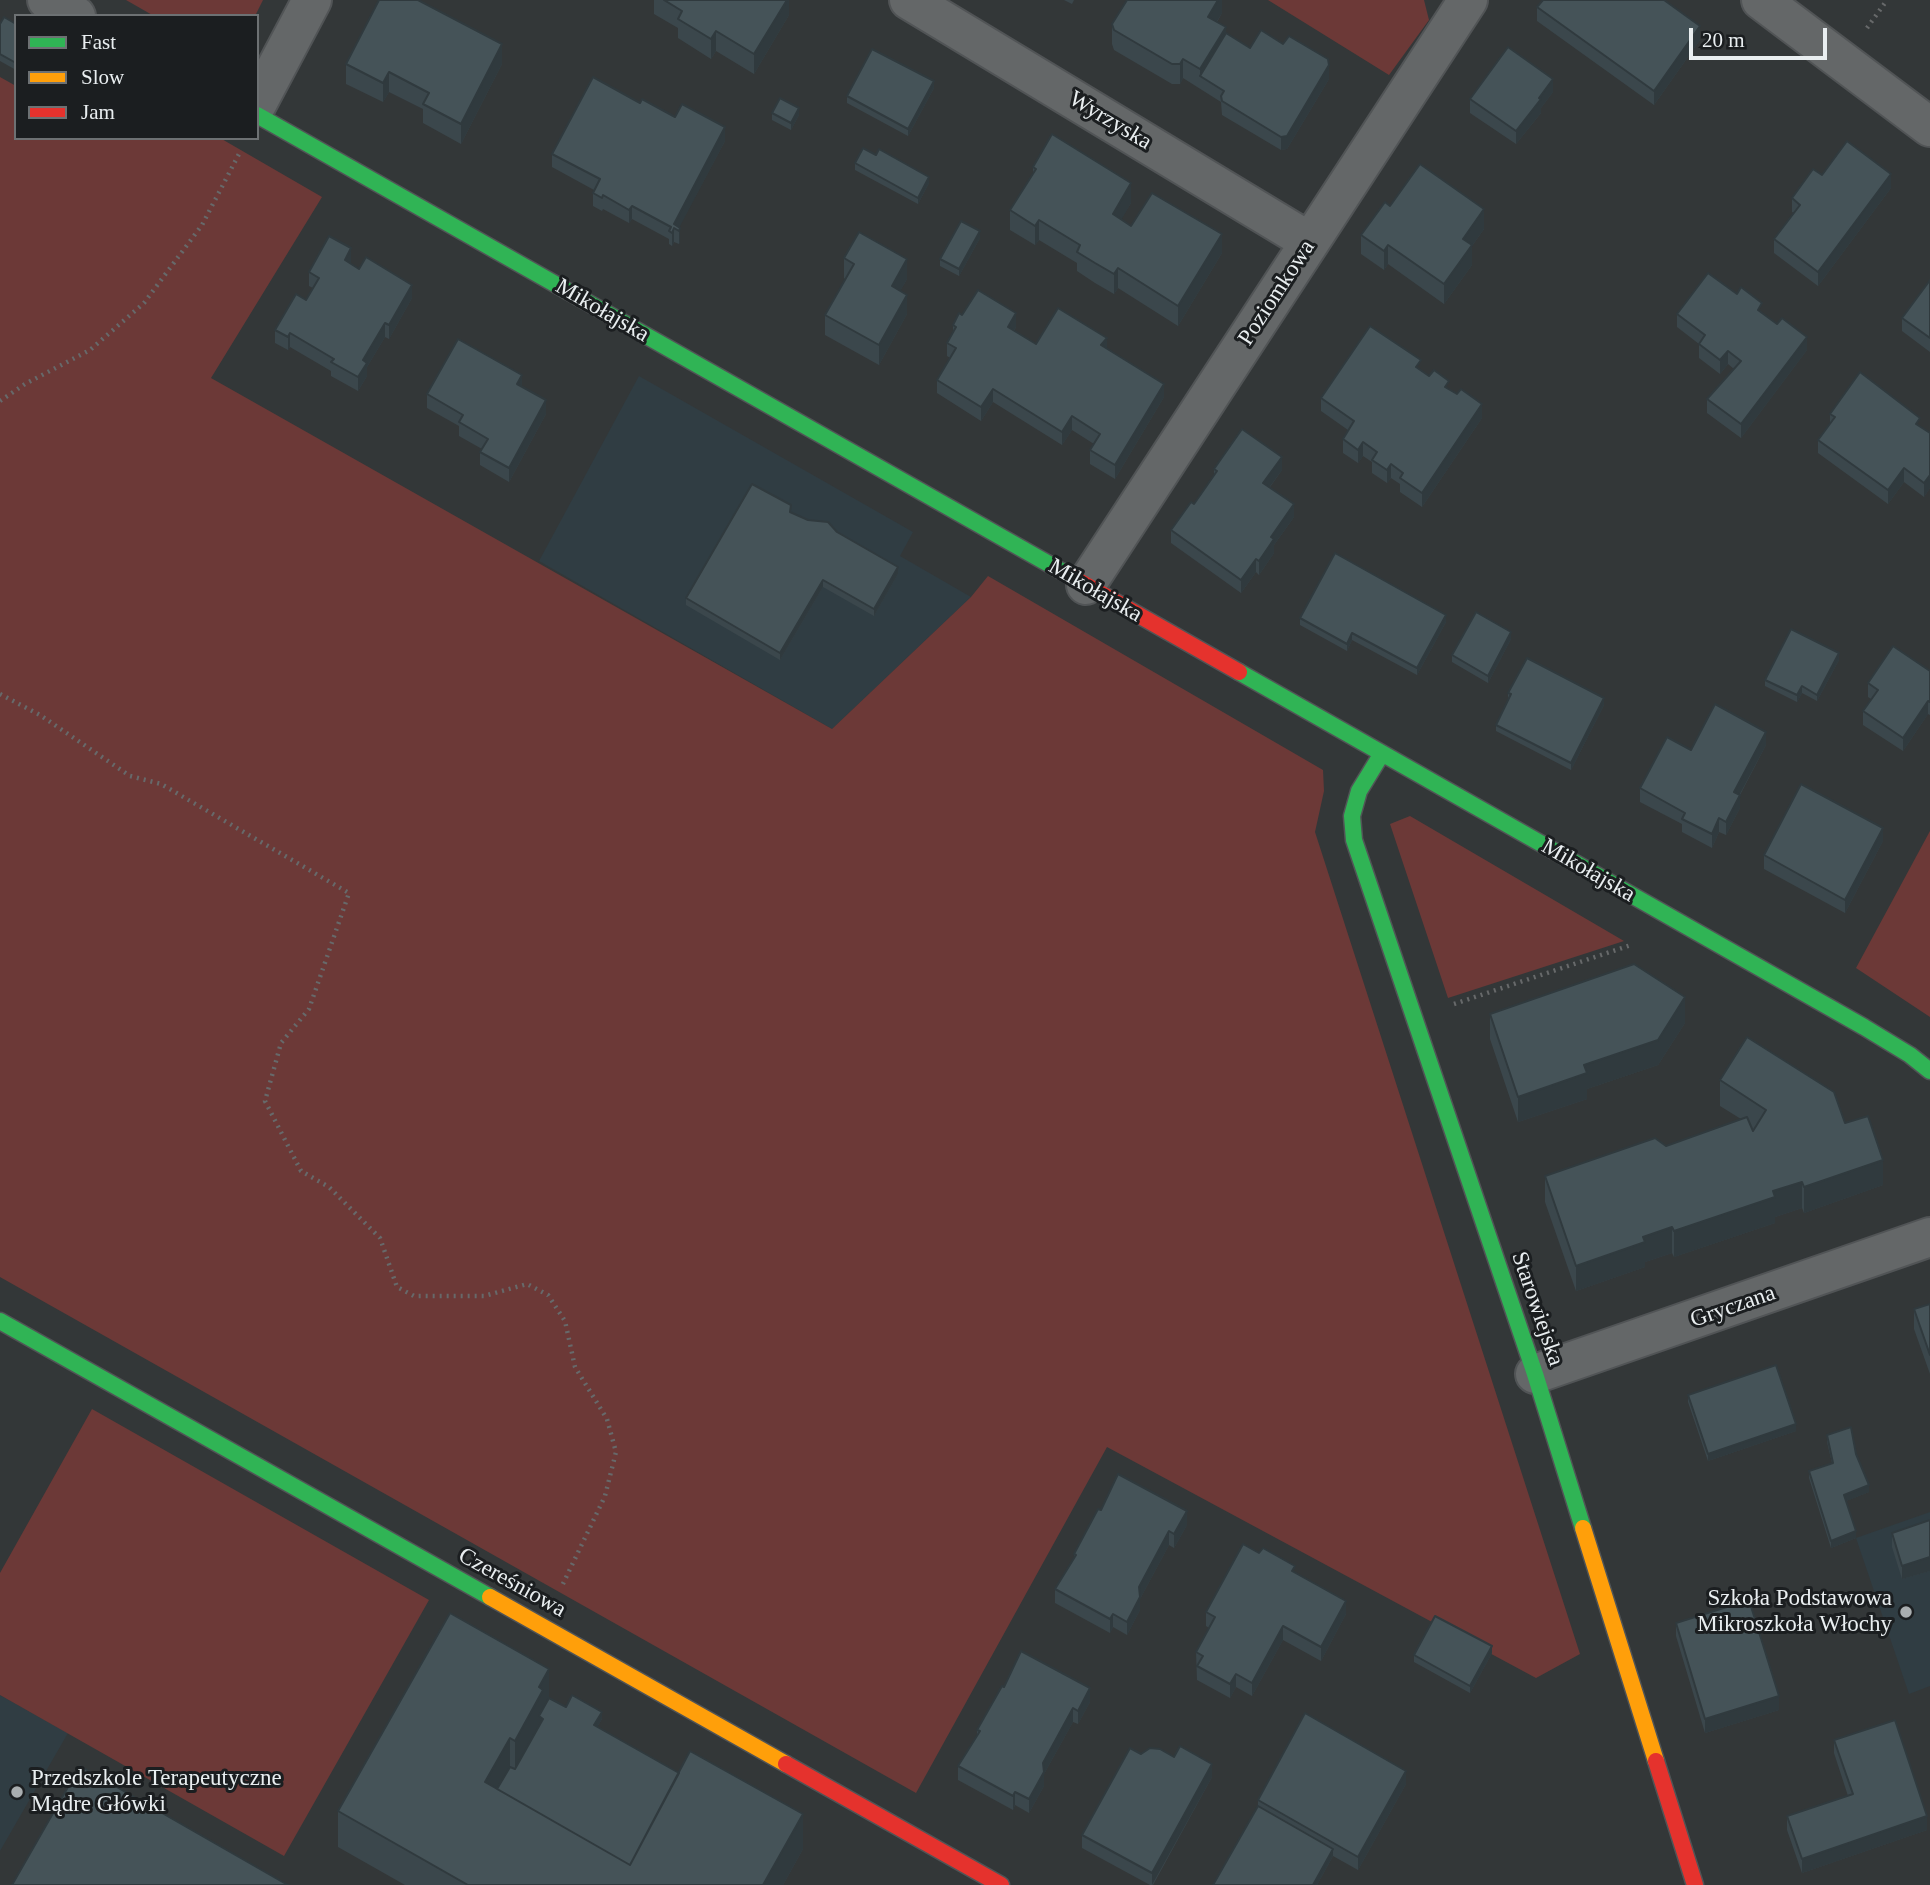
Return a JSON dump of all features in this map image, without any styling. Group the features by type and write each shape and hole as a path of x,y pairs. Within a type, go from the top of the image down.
{"street":[{"path":"47,0 72,14"},
{"path":"259,100 312,0"},
{"name":"Wyrzyska","path":"909,0 1310,242"},
{"name":"Poziomkowa","path":"1086,585 1468,0"},
{"path":"1761,0 1930,127"},
{"name":"Mikołajska","path":"259,116 1864,1027 1910,1055 1930,1071"},
{"name":"Starowiejska","path":"1381,755 1359,791 1352,817 1354,840 1535,1374 1695,1885"},
{"name":"Gryczana","path":"1535,1374 1930,1237"},
{"name":"Czereśniowa","path":"0,1321 1001,1885"}],"path":[{"path":"1867,29 1887,0"},
{"path":"0,401 25,384 90,350 144,303 202,225 244,144"},
{"path":"0,694 40,715 130,776 161,784 349,893 309,1009 281,1043 265,1101 301,1171 329,1187 380,1238 397,1287 414,1296 484,1296 527,1284 548,1295 565,1321 575,1367 607,1419 616,1452 605,1496 542,1627"},
{"path":"1450,1006 1636,944"}],"shaded area":[{"path":"126,0 263,0 256,14 150,14"},
{"path":"1268,0 1424,0 1429,20 1389,75"},
{"path":"0,77 14,85 14,140 223,140 322,197 211,378 832,729 971,597 988,576 1323,770 1324,791 1315,832 1580,1654 1536,1678 1107,1447 916,1793 0,1277"},
{"path":"639,376 913,532 900,556 971,597 832,729 539,561"},
{"path":"1410,816 1624,941 1448,998 1390,824"},
{"path":"1930,831 1930,1017 1856,968"},
{"path":"92,1409 429,1600 284,1856 0,1695 0,1573"},
{"name":"Szkoła Podstawowa Mikroszkoła Włochy","path":"1930,1512 1930,1686 1909,1694 1856,1538"},
{"name":"Przedszkole Terapeutyczne Mądre Główki","path":"0,1695 68,1733 0,1851"}],"building":[{"path":"379,0 418,0 502,44 461,124 423,104 429,93 389,72 383,83 346,64"},
{"path":"664,0 787,0 754,54 716,31 711,39 678,19 682,11"},
{"path":"1127,0 1218,0 1208,17 1226,27 1200,69 1183,59 1180,64 1172,64 1114,30 1112,24"},
{"path":"1543,0 1664,0 1700,26 1654,91 1537,7"},
{"path":"4,17 14,23 14,62 0,54 0,24"},
{"path":"1261,30 1283,44 1289,36 1328,59 1329,65 1287,136 1281,137 1222,101 1224,91 1200,76 1226,33 1250,48"},
{"path":"1508,47 1553,79 1516,131 1470,99"},
{"path":"872,49 934,81 908,129 847,96"},
{"path":"593,77 640,103 642,99 675,117 682,104 725,127 674,224 680,228 679,231 674,228 672,233 669,231 671,227 632,206 629,210 603,195 602,198 593,193 600,179 552,154"},
{"path":"780,98 799,108 791,123 772,113"},
{"path":"1052,134 1131,183 1113,214 1131,226 1152,193 1222,234 1178,306 1118,268 1114,274 1077,252 1080,245 1039,220 1035,226 1010,210 1036,169 1033,167"},
{"path":"1847,141 1891,174 1818,272 1774,239 1800,205 1792,198 1813,169 1822,175"},
{"path":"863,148 876,155 879,149 929,177 918,198 855,163"},
{"path":"1420,164 1484,209 1463,239 1472,245 1444,284 1388,245 1384,251 1361,235 1385,202 1390,206"},
{"path":"961,221 980,231 959,269 940,259"},
{"path":"859,232 907,259 892,286 907,295 879,345 825,315 854,264 844,258"},
{"path":"329,236 351,248 345,260 359,269 366,257 412,285 389,325 385,323 363,360 367,363 358,377 290,333 288,337 275,330 296,294 306,300 319,278 309,272"},
{"path":"1708,273 1737,294 1741,287 1762,303 1758,310 1777,324 1782,318 1807,337 1741,424 1707,399 1741,361 1728,351 1720,360 1699,344 1705,335 1677,314"},
{"path":"1930,280 1930,338 1902,318"},
{"path":"978,290 1016,313 1008,327 1036,344 1058,308 1107,338 1101,345 1164,384 1115,465 1090,450 1100,434 1072,416 1062,432 993,389 981,407 937,380 956,348 947,343 956,327 953,325"},
{"path":"1370,326 1421,360 1416,367 1429,376 1434,370 1449,381 1445,387 1457,394 1461,389 1482,404 1422,493 1400,478 1403,473 1391,464 1387,470 1372,460 1377,452 1363,442 1358,450 1343,439 1354,421 1321,398"},
{"path":"458,339 522,375 517,384 546,400 509,468 480,452 488,439 459,422 463,415 427,394"},
{"path":"1860,372 1920,418 1916,424 1930,433 1930,475 1924,483 1904,468 1888,490 1818,440 1835,417 1830,414"},
{"path":"1242,429 1282,457 1263,483 1294,504 1271,537 1274,539 1259,561 1256,559 1241,580 1171,530 1191,502 1194,504"},
{"path":"752,484 791,505 790,512 808,520 828,522 837,532 898,567 874,609 823,580 780,653 686,598"},
{"path":"1335,553 1446,615 1417,668 1352,633 1347,644 1300,618"},
{"path":"1476,612 1511,632 1488,676 1452,655"},
{"path":"1791,629 1839,653 1817,695 1802,686 1797,695 1765,680"},
{"path":"1893,646 1930,671 1930,702 1928,701 1903,738 1863,711 1878,690 1868,683"},
{"path":"1527,658 1604,698 1571,763 1496,725 1511,694 1508,693"},
{"path":"1715,704 1766,732 1734,792 1740,795 1726,822 1719,818 1712,834 1682,819 1685,813 1640,788 1667,737 1691,750"},
{"path":"1801,784 1883,828 1845,900 1764,855"},
{"path":"1634,964 1685,997 1658,1040 1584,1065 1587,1073 1518,1097 1490,1014"},
{"path":"1747,1037 1834,1092 1845,1123 1868,1116 1883,1160 1804,1187 1802,1182 1773,1191 1775,1197 1674,1231 1672,1227 1643,1237 1645,1242 1576,1266 1545,1176 1655,1138 1666,1146 1747,1117 1753,1131 1766,1110 1720,1080"},
{"path":"1930,1304 1930,1355 1914,1309"},
{"path":"1776,1365 1796,1424 1708,1454 1688,1395"},
{"path":"1851,1427 1856,1454 1869,1485 1844,1495 1856,1531 1831,1541 1809,1471 1833,1463 1827,1435"},
{"path":"1118,1474 1187,1511 1174,1534 1169,1531 1139,1587 1140,1597 1127,1622 1113,1614 1110,1619 1055,1589 1076,1555 1074,1554 1098,1509 1101,1510"},
{"path":"1930,1520 1930,1557 1902,1566 1892,1533"},
{"path":"1243,1544 1259,1553 1263,1548 1295,1566 1292,1571 1346,1601 1321,1647 1283,1626 1252,1683 1236,1674 1230,1684 1197,1666 1203,1656 1196,1652 1215,1617 1206,1612"},
{"path":"1749,1600 1779,1696 1705,1719 1676,1623"},
{"path":"450,1613 549,1669 539,1687 543,1690 515,1741 510,1738 485,1782 630,1865 690,1751 803,1814 763,1885 468,1885 338,1811"},
{"path":"1435,1616 1492,1646 1470,1686 1414,1655"},
{"path":"1021,1651 1090,1688 1078,1711 1073,1708 1043,1763 1044,1772 1029,1799 1015,1792 1013,1796 958,1766 980,1731 977,1730 1002,1686 1004,1687"},
{"path":"572,1695 602,1712 594,1725 679,1773 630,1865 497,1789 510,1767 515,1769 543,1719 539,1716 549,1698 566,1707"},
{"path":"1305,1713 1406,1771 1358,1857 1258,1800"},
{"path":"1895,1720 1927,1816 1802,1859 1787,1816 1853,1794 1834,1740"},
{"path":"1180,1746 1212,1764 1152,1873 1082,1835 1130,1748 1141,1754 1150,1748 1160,1749 1174,1757"},
{"path":"80,1766 288,1885 12,1885"},
{"path":"1258,1806 1333,1849 1313,1885 1213,1885"}],"traffic: fast":[{"path":"259,116 1070,576"},
{"path":"1239,672 1864,1027 1910,1055 1930,1071"},
{"path":"1381,755 1359,791 1352,816 1354,840 1535,1374 1583,1528"},
{"path":"0,1321 490,1597"}],"traffic: slow":[{"path":"1583,1528 1656,1761"},
{"path":"490,1597 786,1764"}],"traffic: jam":[{"path":"1070,576 1239,672"},
{"path":"1656,1761 1695,1885"},
{"path":"786,1764 1001,1885"}],"place":[{"name":"Szkoła Podstawowa Mikroszkoła Włochy","path":"1906,1612"},
{"name":"Przedszkole Terapeutyczne Mądre Główki","path":"17,1792"}]}
